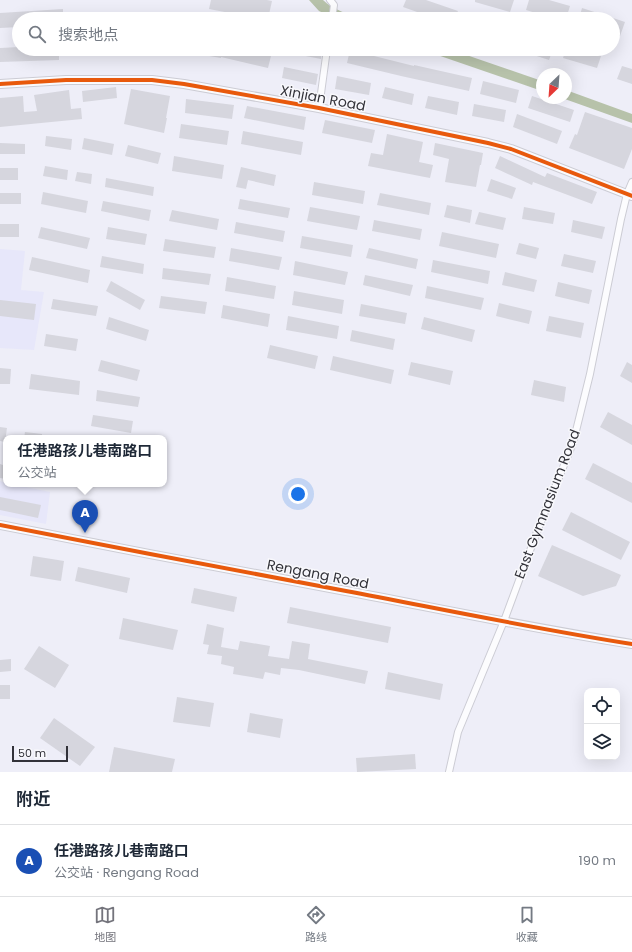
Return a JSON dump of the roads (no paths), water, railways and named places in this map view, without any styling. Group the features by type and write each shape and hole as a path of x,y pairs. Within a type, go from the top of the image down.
{"street":[{"path":"319,108 326,56"},
{"name":"Xinjian Road","path":"0,84 66,80 152,80 184,84 319,108 488,143 510,149 630,195"},
{"name":"East Gymnasium Road","path":"449,772 458,732 504,621 538,529 573,443 590,374 621,219 630,195 632,182"},
{"name":"Rengang Road","path":"0,525 518,624 632,644"}],"place":[{"name":"任港路孩儿巷南路口","path":"85,533"}]}
